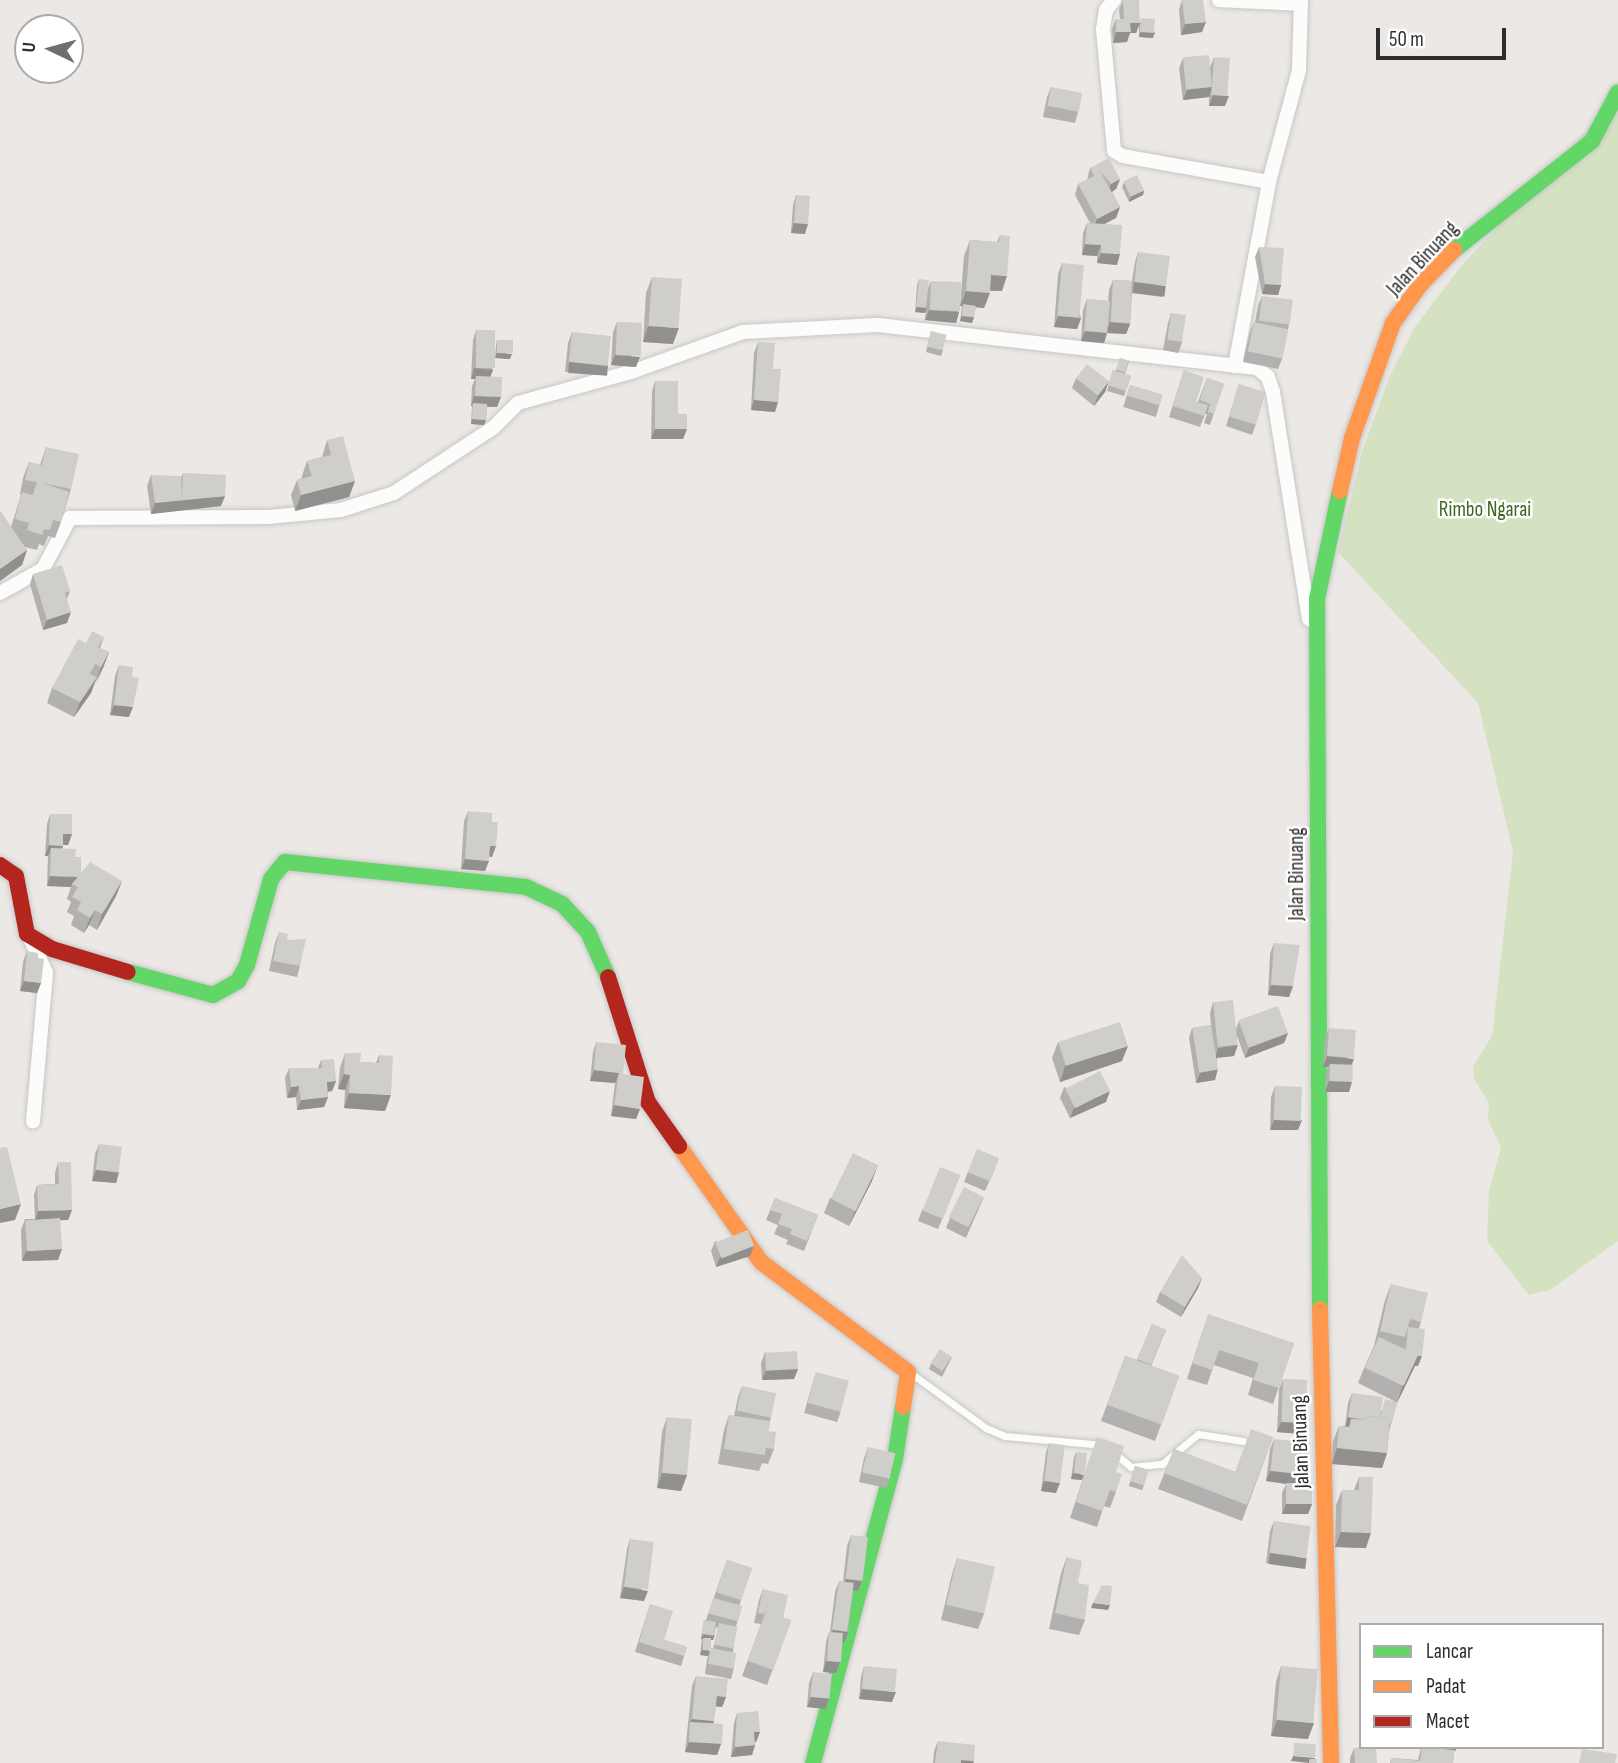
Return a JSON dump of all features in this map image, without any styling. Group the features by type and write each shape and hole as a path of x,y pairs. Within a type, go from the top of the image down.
{"main road":[{"name":"Jalan Binuang","path":"1331,1763 1319,1319 1314,645 1317,599 1352,438 1393,323 1420,285 1457,247 1592,141 1618,92"},
{"path":"0,865 16,876 27,934 52,949 213,995 228,989 247,965 271,880 285,862 495,881 526,887 562,904 588,932 610,981 648,1102 761,1262 908,1372 895,1459 813,1763"}],"street":[{"path":"1114,0 1106,9 1103,29 1114,151 1123,156 1269,182"},
{"path":"1219,0 1301,2 1299,71 1269,182 1235,366"},
{"path":"0,593 43,569 70,518 269,517 341,510 394,493 493,428 519,403 634,371 743,332 878,325 1257,368 1268,377 1273,392 1314,645"},
{"path":"27,934 39,951 46,973 33,1121"}],"lane":[{"path":"908,1372 986,1428 1005,1436 1101,1443 1131,1467 1163,1464 1198,1434 1243,1441"}],"green space":[{"name":"Rimbo Ngarai","path":"1618,96 1618,1241 1550,1290 1529,1295 1487,1241 1489,1190 1501,1147 1488,1120 1489,1103 1474,1079 1473,1066 1492,1036 1513,852 1478,703 1338,552 1362,452 1390,375 1415,327 1462,265"}],"building":[{"path":"1123,0 1139,0 1140,23 1130,23 1131,32 1116,32 1116,19 1124,19"},
{"path":"1182,0 1203,0 1206,22 1185,24"},
{"path":"1141,18 1155,19 1154,33 1140,32"},
{"path":"1209,55 1212,87 1186,89 1183,57"},
{"path":"1214,57 1230,58 1227,96 1211,95"},
{"path":"1051,87 1082,93 1079,112 1047,106"},
{"path":"1109,158 1120,179 1111,184 1100,171 1120,207 1097,219 1078,184 1094,176 1090,168"},
{"path":"1137,175 1144,190 1131,197 1123,181"},
{"path":"796,195 810,196 808,224 794,223"},
{"path":"1087,223 1122,225 1120,254 1101,253 1101,245 1085,244"},
{"path":"1000,235 1010,236 1007,276 991,275 990,293 966,291 970,240 999,242"},
{"path":"1259,247 1284,248 1281,285 1265,284"},
{"path":"1138,252 1170,256 1166,286 1134,282"},
{"path":"1062,263 1084,265 1079,318 1057,316"},
{"path":"652,277 682,279 679,328 649,326"},
{"path":"919,279 929,280 926,308 916,307"},
{"path":"1113,280 1132,281 1130,323 1111,322"},
{"path":"931,281 961,282 960,311 930,310"},
{"path":"1262,296 1293,300 1290,325 1259,321"},
{"path":"1087,299 1110,301 1107,333 1084,331"},
{"path":"963,304 976,306 974,317 962,316"},
{"path":"1171,313 1186,315 1182,342 1167,340"},
{"path":"617,322 642,323 641,356 616,355"},
{"path":"1254,322 1288,329 1282,359 1248,351"},
{"path":"476,330 495,330 495,368 476,368"},
{"path":"931,331 947,335 943,350 927,347"},
{"path":"572,332 611,336 608,366 569,362"},
{"path":"497,340 513,340 513,353 497,353"},
{"path":"758,342 775,343 773,369 781,369 778,402 754,400"},
{"path":"1120,358 1129,361 1125,372 1116,369"},
{"path":"1087,364 1109,381 1098,395 1076,378"},
{"path":"1113,370 1131,376 1126,391 1108,385"},
{"path":"1184,370 1204,377 1196,402 1208,405 1204,416 1173,406"},
{"path":"476,376 502,377 501,397 475,396"},
{"path":"1207,378 1224,384 1214,414 1208,412 1210,404 1200,400"},
{"path":"655,381 678,381 678,414 687,414 687,429 655,429"},
{"path":"1239,384 1266,392 1256,425 1229,417"},
{"path":"1130,385 1163,395 1159,405 1127,396"},
{"path":"473,403 487,404 486,420 472,419"},
{"path":"343,436 355,481 301,495 297,480 312,476 307,461 331,455 327,440"},
{"path":"46,447 79,454 71,489 42,483 69,492 61,522 53,520 50,530 44,529 42,535 27,530 29,523 15,519 22,492 33,495 37,482 25,480 29,462 42,465"},
{"path":"183,473 226,475 225,496 155,503 151,475 181,476 182,499"},
{"path":"0,511 27,550 0,569"},
{"path":"62,565 70,591 65,593 71,612 47,620 33,574"},
{"path":"92,631 104,637 98,647 109,652 101,667 95,664 90,674 97,677 80,702 52,688 78,639 86,643"},
{"path":"119,665 133,667 132,677 139,678 133,707 114,705"},
{"path":"468,811 492,813 492,822 498,822 496,846 490,846 489,861 465,859"},
{"path":"50,814 72,814 72,834 63,834 63,846 49,845"},
{"path":"51,848 76,849 75,857 81,857 81,874 78,877 50,876"},
{"path":"90,862 122,881 102,914 95,910 90,918 77,910 81,902 72,897 78,887 72,884"},
{"path":"279,932 288,934 287,940 306,939 300,966 273,961"},
{"path":"1274,943 1300,945 1293,986 1271,985"},
{"path":"27,951 38,953 38,958 44,959 41,983 24,981"},
{"path":"1233,1000 1238,1045 1218,1047 1213,1002"},
{"path":"1278,1006 1288,1033 1248,1048 1239,1020"},
{"path":"1120,1022 1128,1046 1066,1066 1058,1042"},
{"path":"1211,1025 1218,1069 1199,1072 1192,1028"},
{"path":"1329,1028 1356,1030 1354,1058 1327,1056"},
{"path":"596,1042 626,1045 623,1074 644,1077 640,1109 614,1105 619,1073 594,1070"},
{"path":"345,1053 361,1053 360,1062 379,1063 379,1055 393,1056 391,1095 349,1093 350,1075 344,1074"},
{"path":"334,1059 336,1081 327,1082 328,1097 301,1100 299,1086 291,1087 289,1068 322,1068 321,1060"},
{"path":"1330,1064 1353,1065 1352,1082 1329,1081"},
{"path":"1100,1071 1110,1091 1075,1108 1065,1089"},
{"path":"1275,1086 1302,1087 1301,1121 1274,1120"},
{"path":"99,1144 122,1147 119,1173 96,1170"},
{"path":"7,1147 21,1204 0,1209 0,1148"},
{"path":"977,1149 999,1158 990,1181 968,1172"},
{"path":"853,1153 878,1165 856,1211 831,1199"},
{"path":"58,1162 71,1162 72,1210 38,1211 37,1185 59,1184"},
{"path":"940,1167 960,1175 943,1219 922,1211"},
{"path":"964,1187 984,1197 968,1227 949,1217"},
{"path":"775,1198 818,1215 807,1241 790,1234 792,1229 778,1224 782,1214 770,1210"},
{"path":"60,1218 62,1249 27,1251 25,1220"},
{"path":"748,1230 754,1246 721,1258 715,1243"},
{"path":"1182,1255 1202,1278 1185,1307 1160,1292"},
{"path":"1391,1284 1428,1293 1421,1322 1410,1319 1405,1337 1380,1331"},
{"path":"1208,1314 1294,1343 1279,1388 1253,1380 1259,1363 1219,1350 1212,1370 1192,1363"},
{"path":"1152,1324 1166,1330 1151,1365 1137,1359"},
{"path":"1408,1327 1425,1329 1422,1356 1406,1350"},
{"path":"1379,1337 1418,1355 1404,1386 1365,1368"},
{"path":"940,1349 952,1357 942,1371 930,1363"},
{"path":"797,1351 798,1369 766,1371 765,1353"},
{"path":"1125,1356 1180,1376 1162,1425 1107,1405"},
{"path":"816,1372 849,1381 841,1412 808,1403"},
{"path":"1283,1379 1307,1380 1305,1423 1281,1422"},
{"path":"742,1386 776,1393 771,1418 737,1410"},
{"path":"1352,1393 1383,1397 1380,1417 1365,1416 1364,1420 1348,1417"},
{"path":"1385,1399 1397,1402 1390,1428 1390,1418 1380,1417"},
{"path":"729,1415 770,1421 768,1431 776,1432 774,1449 766,1448 765,1455 724,1449"},
{"path":"1365,1416 1390,1418 1387,1453 1337,1448 1339,1426 1350,1427 1351,1419 1365,1420"},
{"path":"667,1417 692,1419 687,1475 662,1473"},
{"path":"1251,1429 1273,1437 1247,1505 1164,1473 1174,1449 1235,1472"},
{"path":"1097,1437 1124,1446 1116,1472 1122,1474 1116,1492 1110,1490 1102,1511 1076,1502"},
{"path":"1274,1439 1310,1443 1306,1475 1271,1471"},
{"path":"1049,1443 1065,1445 1060,1483 1044,1481"},
{"path":"868,1447 895,1453 889,1479 862,1472"},
{"path":"1076,1452 1087,1453 1085,1474 1074,1473"},
{"path":"1135,1466 1148,1470 1144,1485 1130,1481"},
{"path":"1359,1477 1373,1477 1371,1533 1341,1532 1342,1490 1359,1490"},
{"path":"1286,1483 1312,1483 1312,1504 1286,1504"},
{"path":"1274,1521 1311,1526 1306,1558 1270,1553"},
{"path":"851,1535 868,1537 863,1581 846,1579"},
{"path":"630,1539 654,1542 648,1590 624,1587"},
{"path":"1067,1557 1082,1561 1078,1583 1089,1585 1085,1620 1055,1613"},
{"path":"957,1558 995,1567 984,1614 946,1605"},
{"path":"727,1560 752,1568 741,1600 716,1592"},
{"path":"839,1581 854,1583 847,1632 832,1630"},
{"path":"1102,1585 1112,1586 1110,1605 1093,1603"},
{"path":"763,1589 788,1595 783,1618 766,1611 764,1614 758,1613"},
{"path":"713,1598 742,1606 738,1621 709,1613"},
{"path":"650,1604 673,1611 664,1640 687,1647 684,1656 639,1642"},
{"path":"766,1611 791,1620 773,1670 748,1661"},
{"path":"704,1620 716,1622 714,1636 702,1634"},
{"path":"719,1623 738,1627 733,1648 714,1645"},
{"path":"829,1632 843,1633 841,1662 827,1661"},
{"path":"703,1638 711,1638 711,1650 703,1650"},
{"path":"711,1648 737,1653 733,1669 708,1664"},
{"path":"864,1666 897,1669 895,1692 862,1689"},
{"path":"1281,1666 1318,1669 1313,1723 1276,1720"},
{"path":"813,1672 832,1674 829,1699 810,1697"},
{"path":"696,1676 728,1679 726,1697 717,1696 714,1721 692,1719"},
{"path":"758,1711 760,1732 754,1732 755,1745 735,1747 737,1713"},
{"path":"690,1722 723,1724 722,1744 689,1742"},
{"path":"938,1741 975,1745 974,1761 935,1763"},
{"path":"1294,1743 1316,1744 1315,1757 1293,1756"},
{"path":"1354,1748 1376,1749 1377,1763 1355,1763"},
{"path":"1422,1749 1454,1750 1453,1763 1391,1763 1392,1758 1420,1761"},
{"path":"1582,1749 1617,1754 1615,1763 1579,1763"}],"traffic: fast":[{"path":"1454,250 1592,141 1618,92"},
{"path":"1320,1309 1317,599 1340,491"},
{"path":"128,972 213,995 238,981 247,965 271,879 285,862 526,887 562,904 588,932 608,977"},
{"path":"813,1763 895,1459 903,1407"}],"traffic: slow":[{"path":"1340,491 1352,438 1393,323 1420,285 1454,250"},
{"path":"679,1146 761,1262 908,1372 903,1407"},
{"path":"1320,1309 1331,1763"}],"traffic: jam":[{"path":"0,865 16,876 27,934 52,949 128,972"},
{"path":"608,977 648,1102 679,1146"}]}
